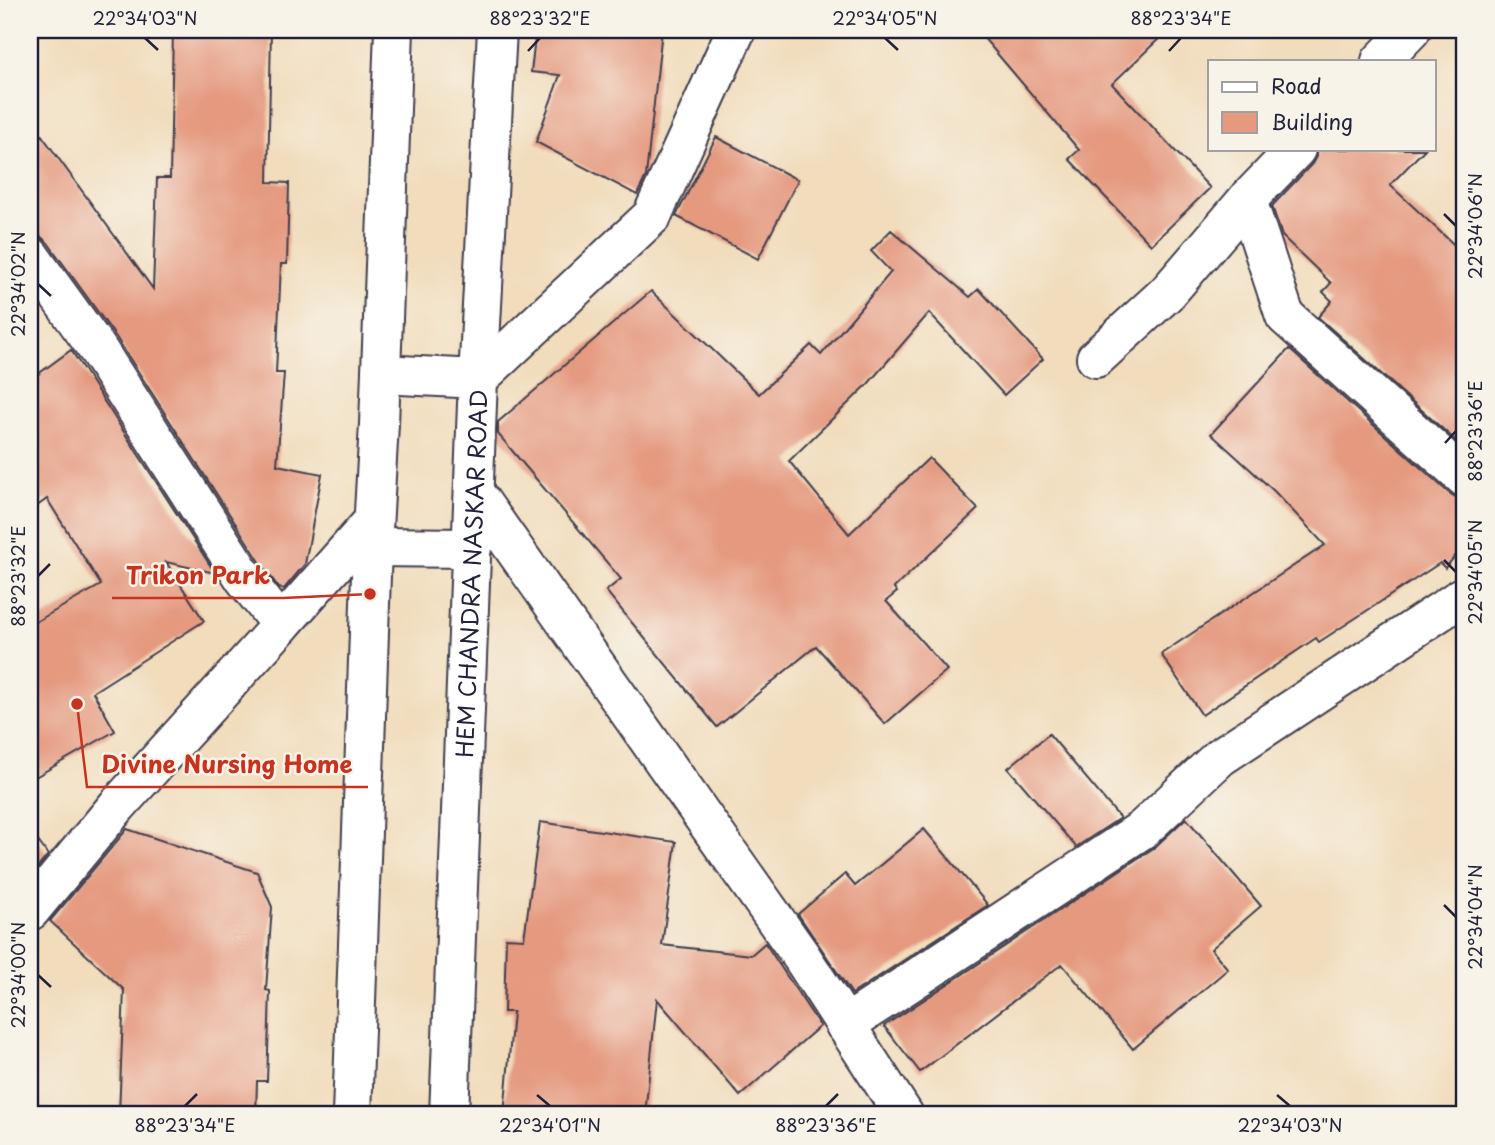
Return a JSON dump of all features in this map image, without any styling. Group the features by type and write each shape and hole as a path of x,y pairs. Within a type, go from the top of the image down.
{"street":[{"path":"352,1115 372,534 394,30"},
{"name":"HEM CHANDRA NASKAR ROAD","path":"449,1115 478,379 497,30"},
{"path":"380,374 478,379 652,215 736,30"},
{"path":"1382,60 1411,30"},
{"path":"1096,358 1168,292 1247,200 1295,150"},
{"path":"1247,200 1285,316 1465,478"},
{"path":"30,256 98,350 244,578 281,625"},
{"path":"474,492 801,956 904,1115"},
{"path":"30,911 117,806 281,625 372,534"},
{"path":"372,534 472,548"},
{"path":"845,1025 1143,829 1220,757 1465,595"}],"building":[{"path":"173,30 271,30 268,182 289,183 287,264 281,264 276,373 284,373 277,465 322,474 305,564 284,589 279,588 262,565 116,337 48,243 40,236 30,234 30,119 153,289 157,178 170,178"},
{"path":"536,30 662,30 646,176 637,195 536,142 560,75 531,72"},
{"path":"977,30 1168,30 1112,84 1210,188 1151,245 1069,159 1079,150"},
{"path":"716,137 798,180 758,259 676,216"},
{"path":"1317,150 1424,150 1390,185 1465,255 1465,449 1318,317 1332,301 1323,292 1331,283 1282,236 1272,206 1312,164"},
{"path":"891,230 970,297 979,289 1043,359 1004,395 929,313 868,384 789,461 849,534 929,458 978,509 894,588 897,592 886,601 947,670 885,724 816,646 717,727 606,591 621,579 498,434 498,422 651,291 759,394 811,345 821,355 891,272 871,251"},
{"path":"1289,349 1450,494 1465,499 1465,545 1445,568 1440,563 1319,642 1316,638 1202,715 1161,654 1325,545 1274,491 1211,434"},
{"path":"71,350 215,573 166,562 204,621 93,692 115,731 30,780 30,625 101,585 47,499 30,511 30,380"},
{"path":"1049,734 1120,818 1076,847 1008,768"},
{"path":"1186,818 1261,906 1211,949 1228,969 1133,1049 1062,964 920,1072 884,1026 1155,847"},
{"path":"540,822 676,842 662,945 751,955 765,943 820,1026 740,1096 657,999 645,1115 504,1115 513,1012 504,1012 506,938 524,939"},
{"path":"127,829 257,872 272,907 266,990 270,991 267,1081 257,1081 256,1115 119,1115 124,990 50,921"},
{"path":"924,829 988,905 852,994 798,914 845,874 855,886"},
{"path":"30,830 48,855 30,877"}],"place":[{"name":"Trikon Park","path":"370,594"},
{"name":"Divine Nursing Home","path":"77,704"}]}
